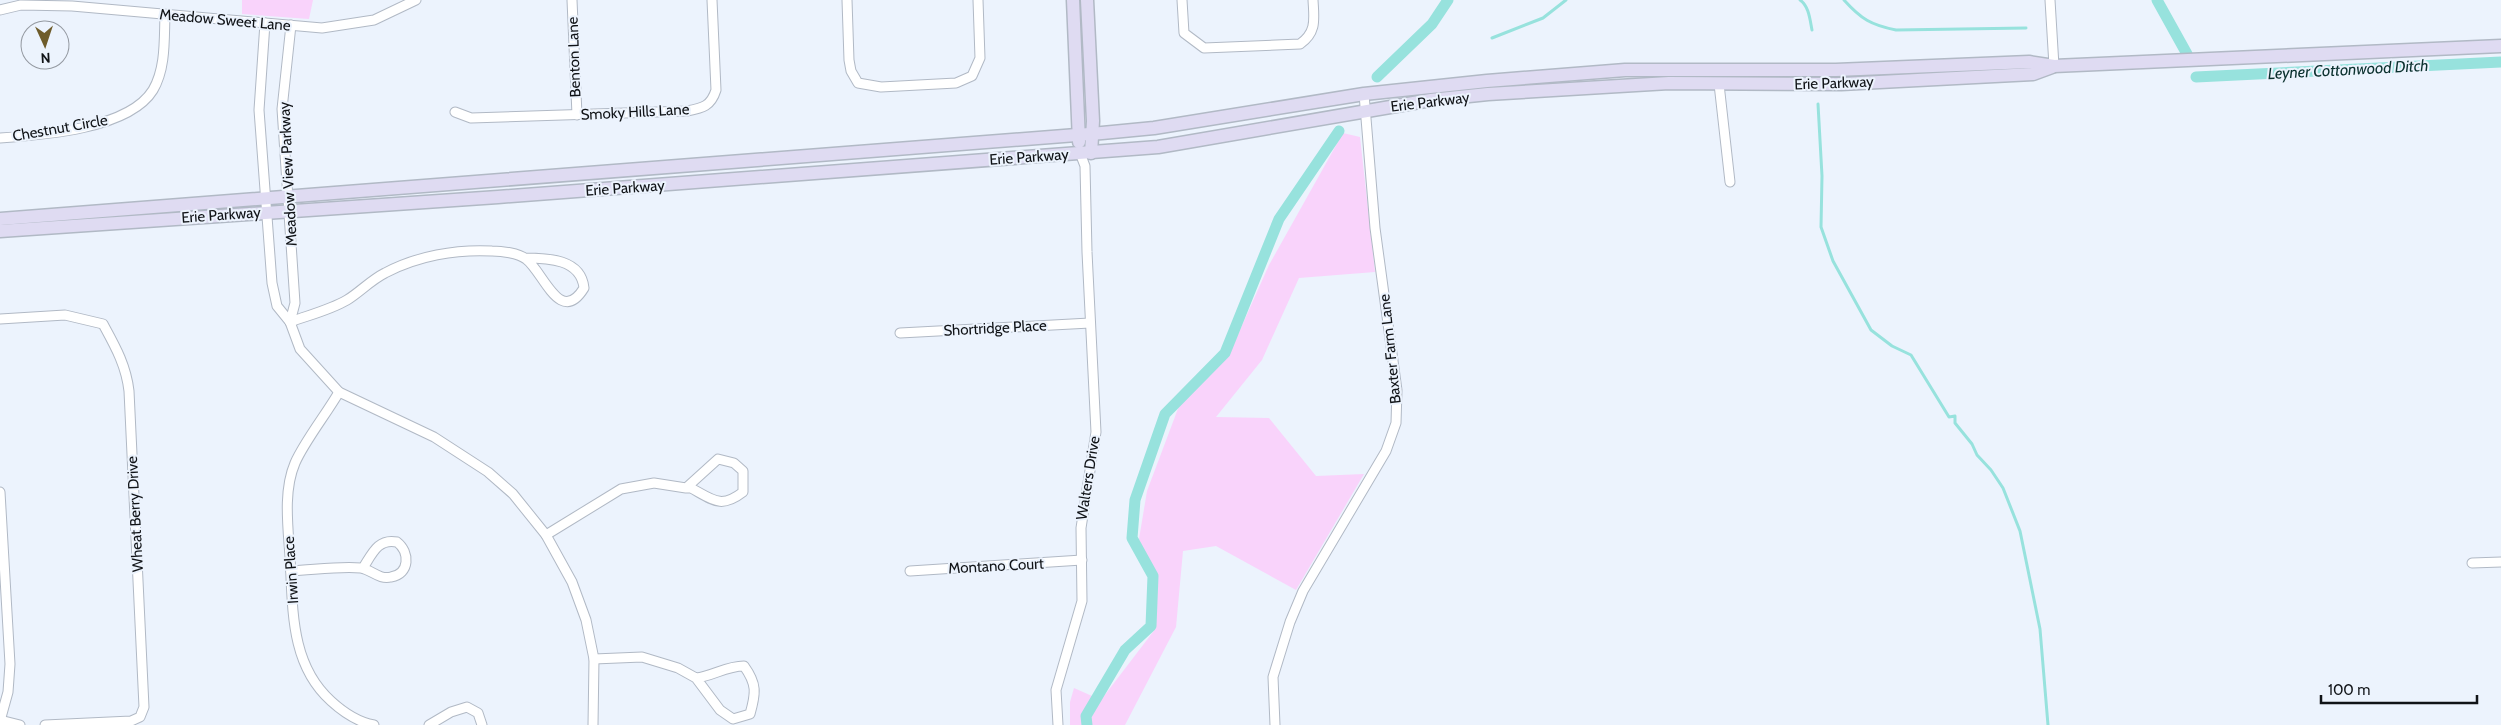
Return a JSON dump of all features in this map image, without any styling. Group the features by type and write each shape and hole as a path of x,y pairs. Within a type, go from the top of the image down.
{"main road":[{"path":"1073,0 1085,134"},
{"path":"1085,153 1087,0"},
{"name":"Erie Parkway","path":"0,220 1154,128 1364,94 1487,80 1625,70 1836,70 2030,62 2054,66 2501,46"},
{"name":"Erie Parkway","path":"0,231 498,198 1158,147 1431,100 1498,94 1626,85 1841,84 2033,74 2054,66"}],"street":[{"name":"Meadow Sweet Lane","path":"0,10 21,3 322,28 374,20 416,0"},
{"name":"Benton Lane","path":"572,0 577,115"},
{"name":"Smoky Hills Lane","path":"456,112 471,118 687,111 704,108 713,101 716,90 712,0"},
{"path":"847,0 851,70 858,83 880,87 956,83 972,76 980,58 978,0"},
{"path":"1182,0 1184,33 1204,48 1300,44 1309,38 1314,29 1313,0"},
{"path":"2050,0 2054,66"},
{"name":"Chestnut Circle","path":"0,138 26,136 110,121 128,113 153,90 160,74 163,55 164,15"},
{"name":"Meadow View Parkway","path":"265,23 259,110 272,283 277,306 290,322 300,350 339,392 364,406 434,436 488,472 513,494 546,535 572,582 586,620 594,660 593,725"},
{"name":"Meadow View Parkway","path":"290,25 282,109 295,303 290,322"},
{"path":"1720,84 1730,182"},
{"name":"Baxter Farm Lane","path":"1275,725 1273,677 1290,622 1303,591 1386,451 1396,423 1397,390 1375,228 1364,94"},
{"name":"Walters Drive","path":"1058,725 1056,690 1082,601 1081,528 1096,432 1090,323 1085,153"},
{"path":"290,322 347,300 383,273 410,261 444,253 476,250 502,252 525,258 544,258 572,266 581,274 584,288 573,300 565,301 556,298 525,258"},
{"name":"Wheat Berry Drive","path":"0,319 65,315 102,324 121,357 127,373 129,391 144,707 140,717 130,721 45,725"},
{"name":"Shortridge Place","path":"900,333 1090,323"},
{"name":"Irwin Place","path":"339,392 295,463 290,486 288,515 296,640 308,674 321,692 340,709 364,723 374,725"},
{"path":"546,535 621,489 654,483 686,488 716,502 730,501 742,492 743,471 734,463 718,459 686,488"},
{"path":"0,492 10,664 8,692 0,720 20,725"},
{"path":"291,571 363,568 381,577 398,575 405,566 406,552 396,542 382,542 376,547 363,568"},
{"name":"Montano Court","path":"910,571 1082,560"},
{"path":"2472,563 2501,562"},
{"path":"594,660 642,658 678,668 696,678 720,710 733,718 750,714 755,697 753,678 744,666 729,666 709,676 696,678"},
{"path":"429,725 451,712 467,707 478,713 482,725"}],"shaded area":[{"path":"242,0 313,0 309,19 242,14"},
{"path":"1343,133 1360,137 1375,272 1299,278 1262,360 1216,417 1269,418 1316,476 1364,474 1296,590 1216,546 1183,551 1176,627 1125,725 1070,725 1070,702 1074,688 1101,700 1156,628 1155,579 1139,539 1147,491 1179,406 1228,357 1269,265"}],"waterway":[{"name":"Leyner Cottonwood Ditch","path":"1377,77 1432,24 1448,0"},
{"path":"1492,38 1543,18 1566,0"},
{"path":"1800,0 1807,9 1812,30"},
{"path":"1844,0 1867,20 1896,30 2026,28"},
{"name":"Leyner Cottonwood Ditch","path":"2157,0 2187,54"},
{"name":"Leyner Cottonwood Ditch","path":"2196,77 2501,62"},
{"path":"1818,104 1822,176 1821,227 1833,261 1871,330 1892,346 1911,355 1949,417 1955,416 1955,423 2003,488 2020,531 2040,629 2048,725"},
{"name":"Leyner Cottonwood Ditch","path":"1087,725 1086,716 1125,650 1151,626 1153,576 1132,538 1135,500 1165,414 1225,353 1279,219 1339,131"}]}
